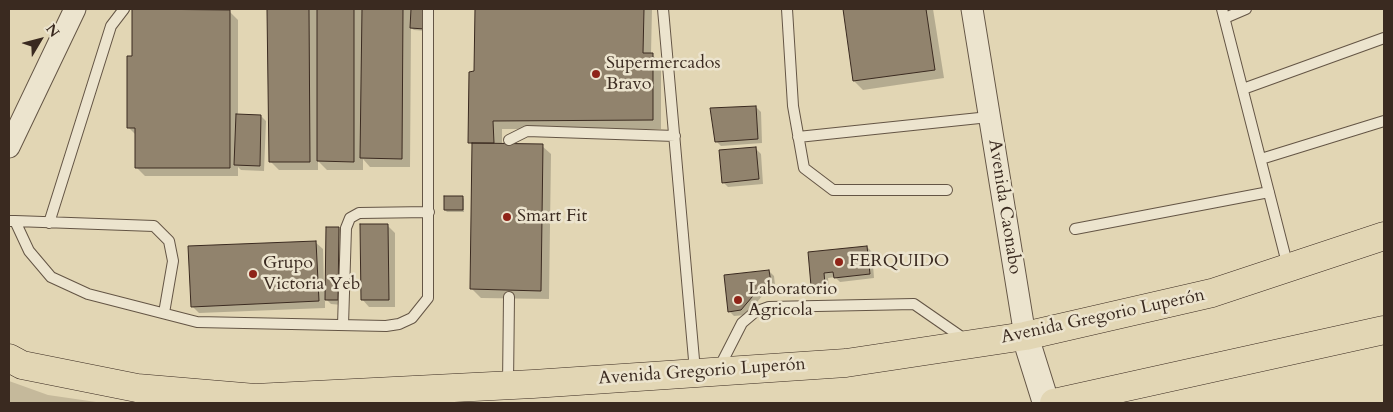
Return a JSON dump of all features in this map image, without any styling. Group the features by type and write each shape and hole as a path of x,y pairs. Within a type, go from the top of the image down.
{"main road":[{"name":"Avenida Gregorio Luperón","path":"9,358 22,365 138,388 255,398 525,391 706,372 846,363 1025,336 1212,293 1384,236"},
{"path":"1054,403 1384,330"}],"street":[{"path":"9,147 75,9"},
{"name":"Avenida Caonabo","path":"972,9 1025,336 1046,403"}],"lane":[{"path":"49,223 111,26 124,9"},
{"path":"12,221 29,251 51,277 88,294 164,314 198,322 386,326 400,324 412,318 428,298 428,9"},
{"path":"663,9 676,136 706,372"},
{"path":"787,9 793,106 804,168 833,190 947,190"},
{"path":"1246,9 1224,13 1289,268"},
{"path":"1243,88 1384,38"},
{"path":"798,137 989,117"},
{"path":"1261,159 1384,120"},
{"path":"509,140 527,131 676,136"},
{"path":"1075,229 1269,192"},
{"path":"343,325 346,228 350,218 359,213 429,212"},
{"path":"12,221 154,226 169,241 173,261 164,314"},
{"path":"508,297 525,391"},
{"path":"706,372 742,323 755,312 769,307 914,304 971,344"}],"shaded area":[{"path":"9,381 48,395 103,403 9,403"}],"building":[{"path":"132,9 230,10 230,168 135,168 135,128 127,128 127,56 132,56"},
{"path":"267,9 309,9 310,162 269,162"},
{"path":"317,9 354,9 354,162 317,161"},
{"path":"362,9 403,9 402,159 360,158"},
{"path":"411,9 425,9 425,29 410,28"},
{"path":"475,9 644,9 643,53 653,53 653,120 493,121 494,143 468,143 469,72 474,71"},
{"path":"843,9 926,9 935,70 853,81"},
{"path":"756,106 758,139 715,142 710,108"},
{"path":"236,114 261,115 260,166 234,165"},
{"name":"Smart Fit","path":"472,143 543,144 541,291 470,289"},
{"path":"756,147 759,179 722,183 719,150"},
{"path":"444,196 463,196 463,210 444,210"},
{"path":"360,224 388,224 389,300 361,300"},
{"path":"326,227 339,227 338,300 325,300"},
{"name":"Grupo Victoria Yeb","path":"316,241 319,301 191,307 188,246"},
{"name":"FERQUIDO","path":"867,246 870,274 834,278 833,272 824,273 825,284 811,286 808,252"},
{"name":"Laboratorio Agricola","path":"769,270 772,289 758,290 741,310 728,312 724,275"}],"place":[{"name":"Supermercados Bravo","path":"596,74"},
{"name":"Smart Fit","path":"507,217"},
{"name":"FERQUIDO","path":"839,262"},
{"name":"Grupo Victoria Yeb","path":"253,274"},
{"name":"Laboratorio Agricola","path":"738,300"}]}
